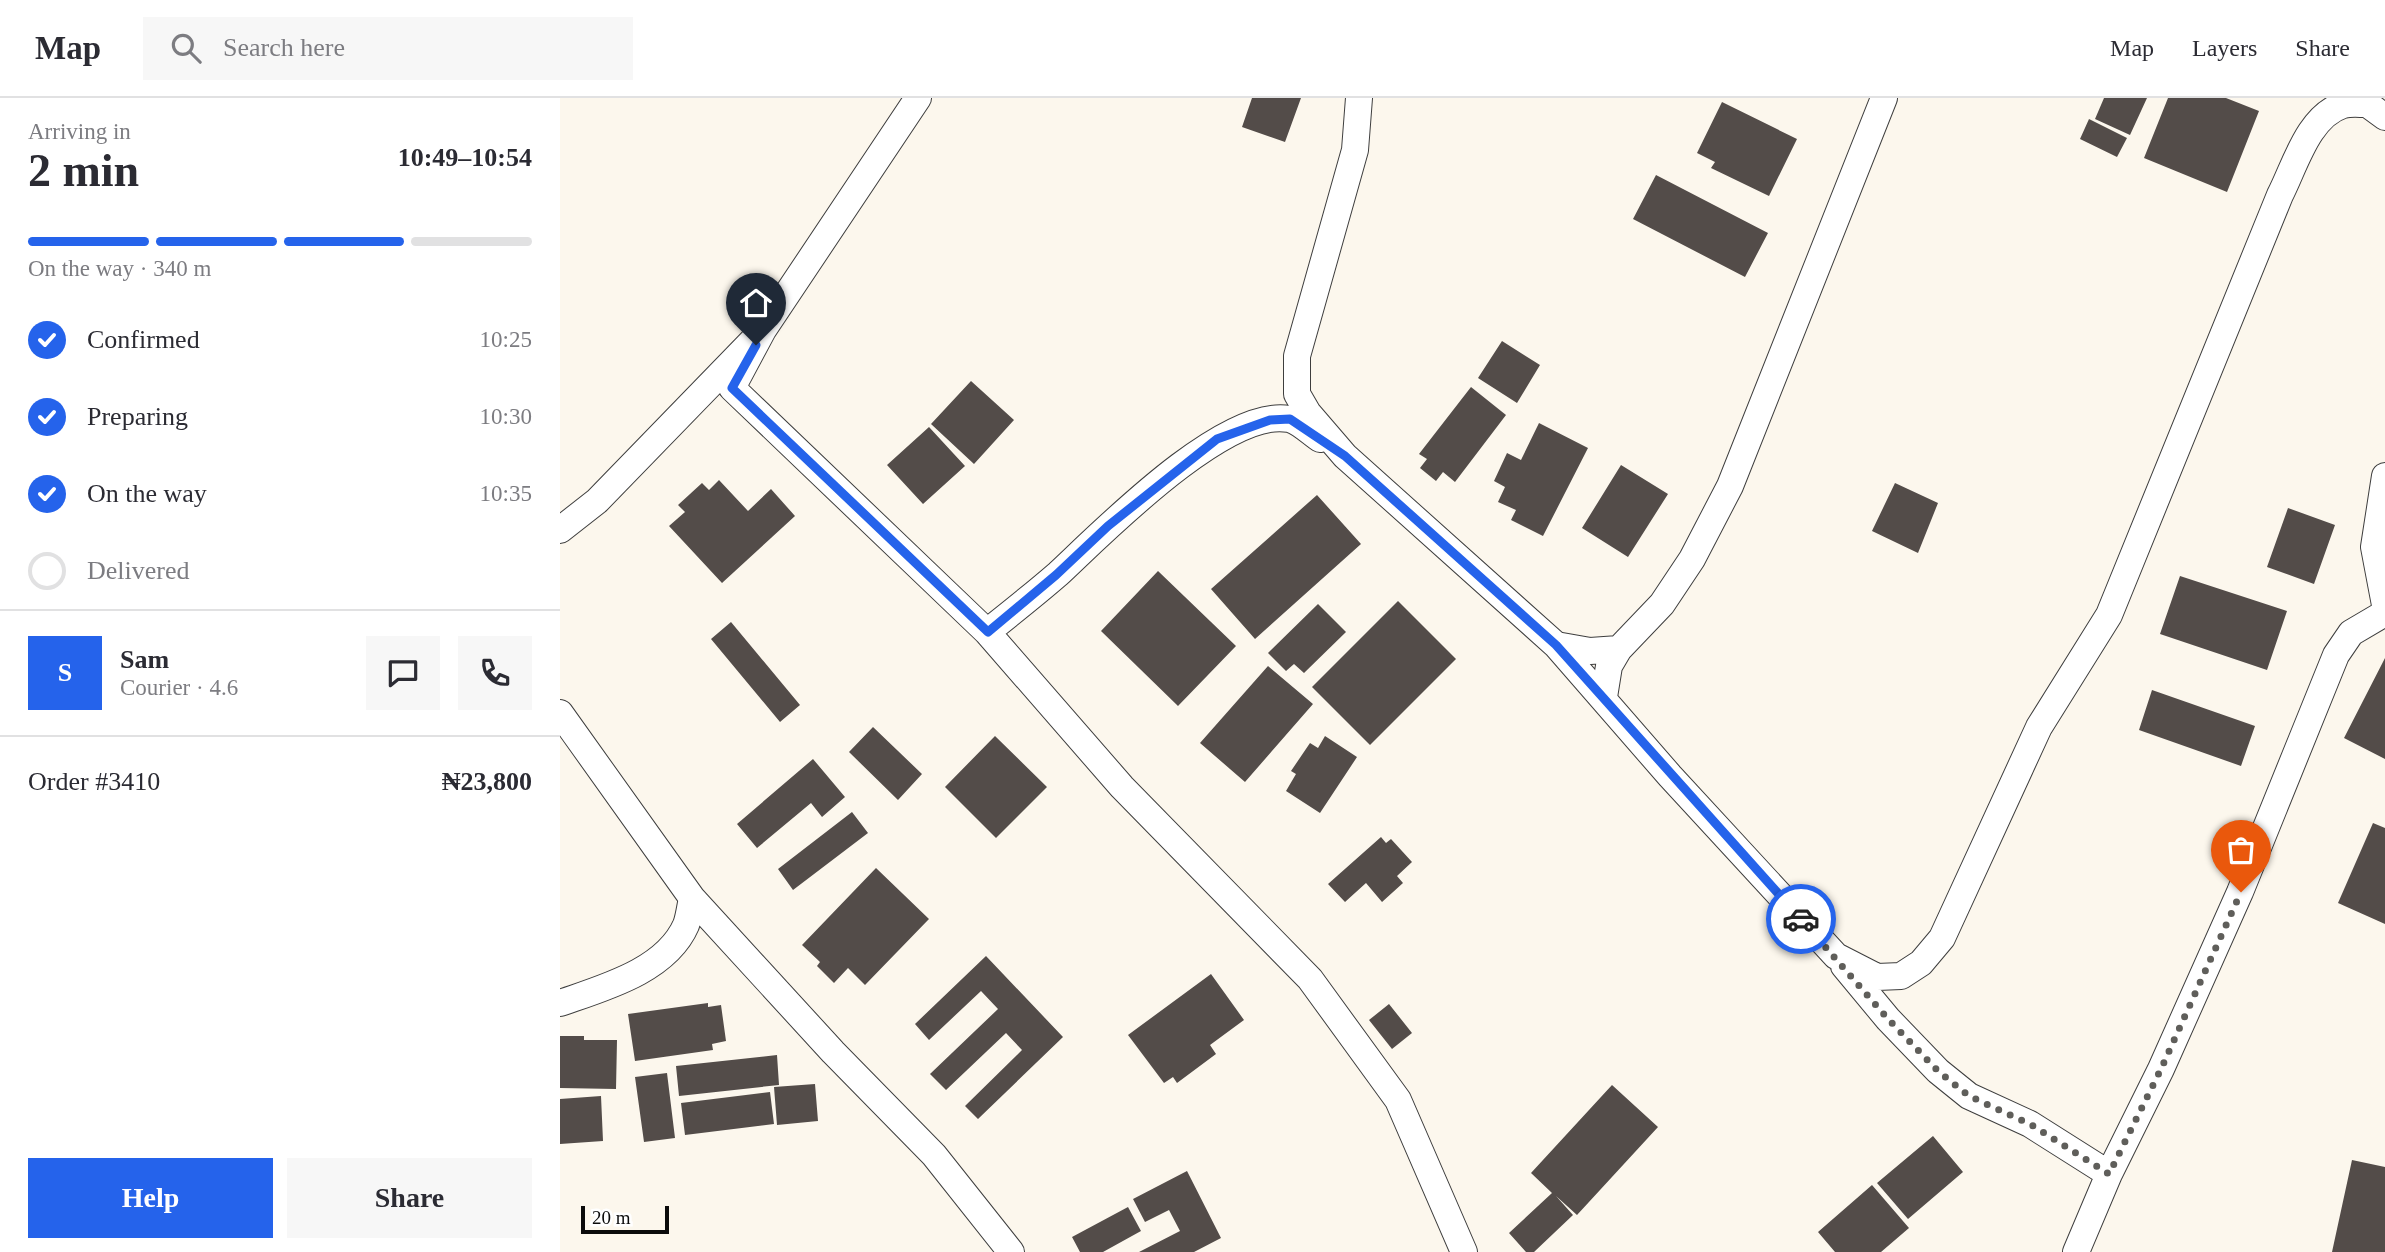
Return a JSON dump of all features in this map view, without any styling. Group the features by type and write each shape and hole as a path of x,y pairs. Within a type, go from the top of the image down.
{"street":[{"path":"732,388 763,330 918,98"},
{"path":"1359,98 1355,150 1297,356 1297,394 1323,433 1345,456 1556,645 1670,776 1938,1071 1969,1096 2030,1124 2109,1174"},
{"path":"1604,697 1609,666 1619,649 1662,604 1692,559 1730,486 1884,98"},
{"path":"1836,956 1877,977 1901,976 1921,963 1942,938 2039,727 2109,615 2280,195 2313,129 2327,113 2344,104 2370,107"},
{"path":"560,530 597,501 763,330"},
{"path":"691,404 703,413 717,390 732,388"},
{"path":"732,388 988,632 1122,787 1310,979 1398,1100 1464,1252"},
{"path":"988,632 1056,575 1108,526 1217,439 1270,420 1290,419 1345,456"},
{"path":"2385,477 2374,547 2385,605"},
{"path":"2076,1252 2109,1174 2161,1069 2241,892 2336,655 2351,633 2385,613"},
{"path":"1556,645 1590,652 1619,649"},
{"path":"560,713 692,898 833,1052 934,1155 1011,1252"},
{"path":"560,1003 604,988 648,966 670,949 686,925 692,898"}],"building":[{"path":"1252,98 1301,98 1285,142 1242,127"},
{"path":"2104,98 2147,98 2130,135 2095,119"},
{"path":"2168,98 2226,98 2259,111 2227,192 2144,158"},
{"path":"1722,102 1797,139 1769,196 1711,168 1715,162 1697,153"},
{"path":"2089,119 2127,138 2117,157 2080,139"},
{"path":"1656,175 1768,233 1745,277 1633,219"},
{"path":"1502,341 1540,365 1517,403 1478,378"},
{"path":"971,381 1014,420 974,464 931,424"},
{"path":"1471,387 1506,415 1455,482 1443,472 1436,481 1420,468 1427,459 1419,454"},
{"path":"1539,423 1588,448 1543,536 1511,520 1516,510 1498,502 1505,487 1494,481 1507,453 1521,460"},
{"path":"929,427 965,466 923,504 887,465"},
{"path":"1621,465 1668,494 1628,557 1582,528"},
{"path":"719,480 748,511 771,489 795,516 722,583 669,526 685,512 678,505 702,483 709,490"},
{"path":"1895,483 1938,503 1918,553 1872,531"},
{"path":"1317,495 1361,544 1255,639 1211,589"},
{"path":"2288,508 2335,525 2314,584 2267,567"},
{"path":"1158,571 1236,646 1178,706 1101,631"},
{"path":"2180,576 2287,611 2267,670 2160,634"},
{"path":"1398,601 1456,659 1370,745 1312,687"},
{"path":"1318,604 1346,632 1304,673 1294,664 1286,671 1268,653"},
{"path":"731,622 800,705 780,722 711,639"},
{"path":"2385,658 2385,759 2344,738"},
{"path":"1268,666 1313,704 1245,782 1200,743"},
{"path":"2152,690 2255,726 2241,766 2139,730"},
{"path":"873,727 922,774 898,800 849,752"},
{"path":"995,736 1047,787 996,838 945,787"},
{"path":"1325,736 1357,757 1320,813 1286,791 1296,774 1291,771 1310,743 1318,748"},
{"path":"813,759 845,797 822,817 811,803 757,848 737,824"},
{"path":"852,812 868,833 793,890 778,869"},
{"path":"2373,823 2385,828 2385,924 2338,903"},
{"path":"1381,837 1386,843 1391,839 1412,862 1397,876 1403,883 1382,902 1366,883 1345,902 1328,884"},
{"path":"876,868 929,919 865,985 848,968 834,983 817,966 820,962 802,945"},
{"path":"986,956 1063,1037 978,1119 965,1106 1022,1050 1006,1033 946,1090 930,1074 998,1009 981,991 929,1040 915,1024"},
{"path":"1211,974 1244,1020 1210,1045 1216,1054 1177,1083 1173,1077 1164,1083 1128,1035"},
{"path":"708,1003 708,1007 721,1005 726,1041 712,1044 713,1050 635,1061 628,1014"},
{"path":"1389,1004 1412,1033 1392,1049 1369,1020"},
{"path":"560,1036 584,1036 584,1040 617,1040 616,1089 560,1088"},
{"path":"777,1055 779,1085 679,1096 676,1066"},
{"path":"667,1073 675,1138 644,1142 635,1077"},
{"path":"815,1084 818,1121 777,1125 774,1087"},
{"path":"1612,1085 1658,1127 1577,1215 1556,1196 1573,1215 1534,1252 1526,1252 1509,1233 1552,1193 1531,1173"},
{"path":"770,1092 774,1124 685,1135 681,1103"},
{"path":"601,1096 603,1141 560,1144 560,1099"},
{"path":"1933,1136 1963,1172 1908,1219 1877,1183"},
{"path":"2352,1160 2385,1167 2385,1252 2332,1252"},
{"path":"1187,1171 1221,1238 1194,1252 1139,1252 1180,1231 1169,1210 1145,1222 1133,1199"},
{"path":"1872,1185 1909,1228 1881,1252 1835,1252 1818,1232"},
{"path":"1128,1207 1141,1231 1103,1252 1080,1252 1072,1237"}],"way so far":[{"path":"1801,919 1836,956 1888,1019 1938,1071 1969,1096 2030,1124 2109,1174 2161,1069 2241,892"}],"route":[{"path":"756,345 732,388 988,632 1056,575 1108,526 1217,439 1270,420 1290,419 1345,456 1556,645 1670,776 1801,919"}]}
